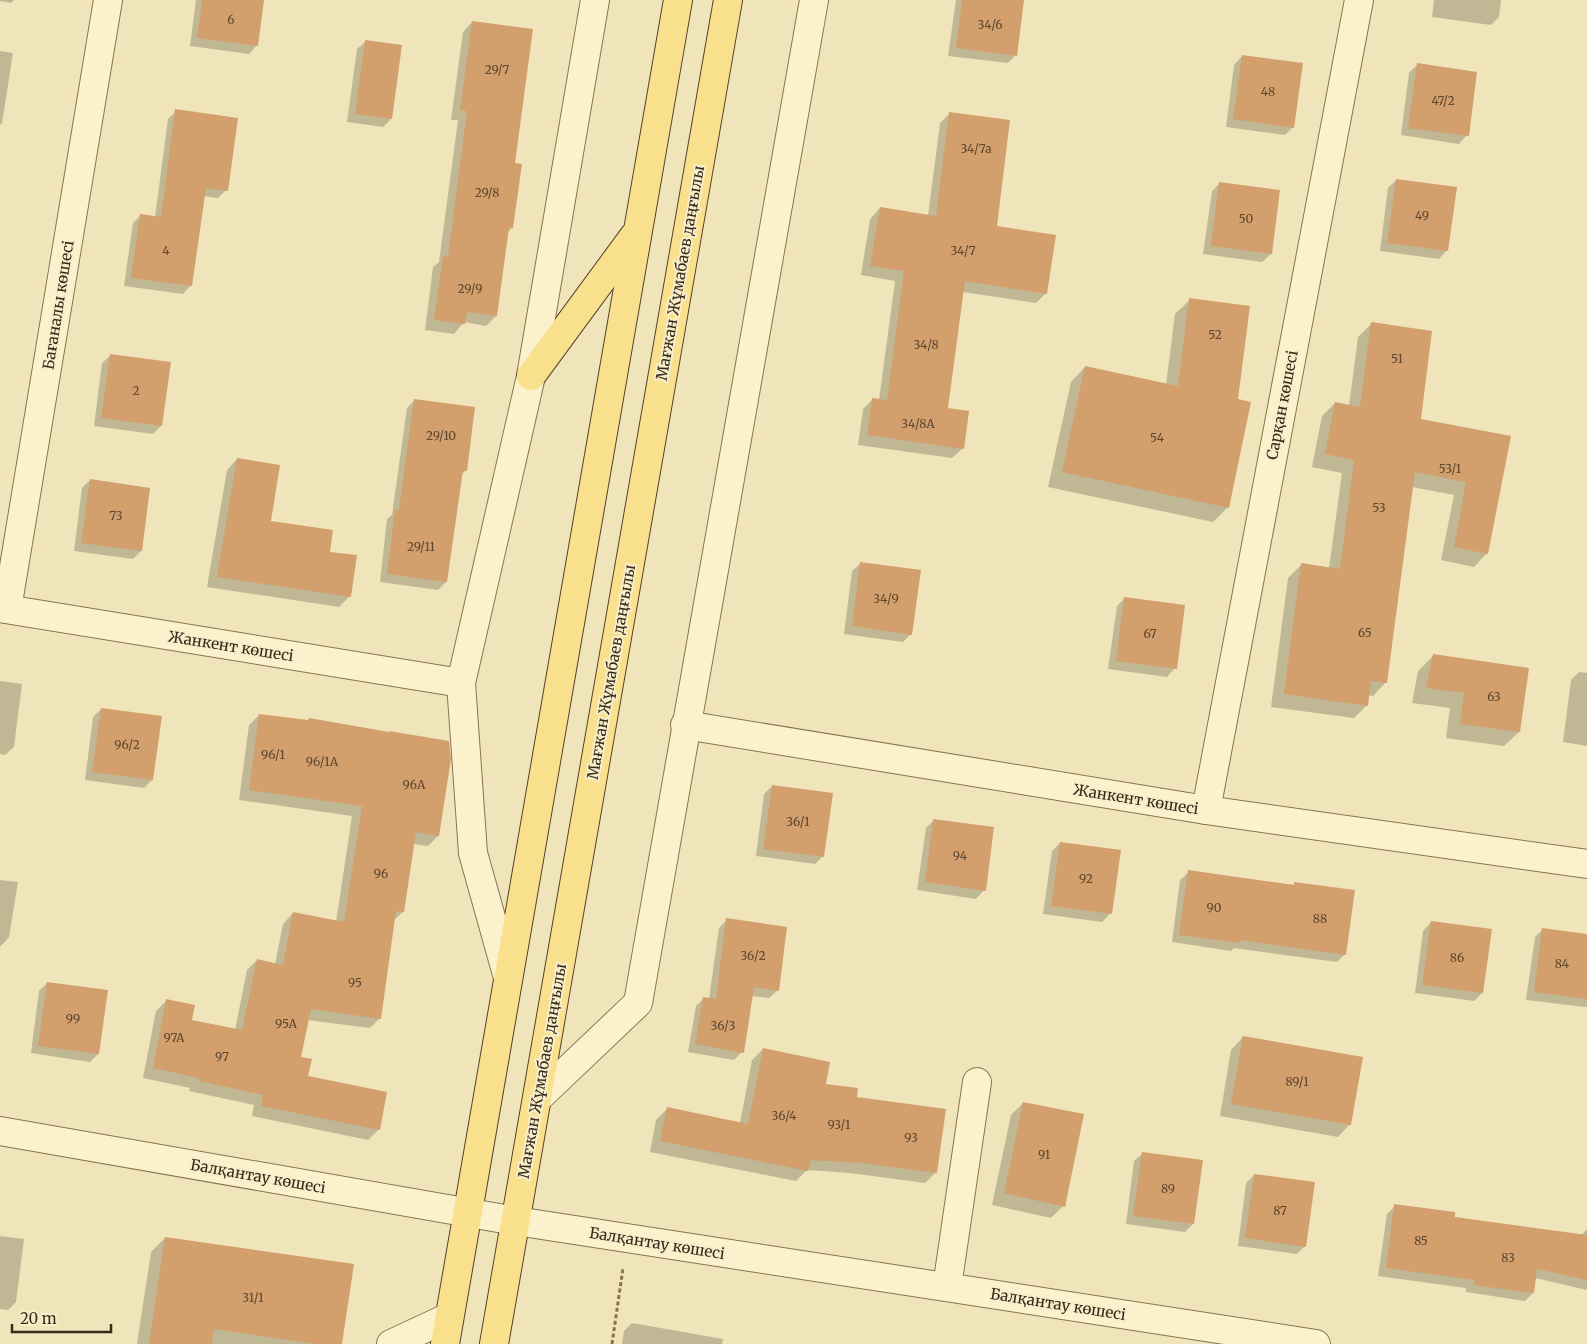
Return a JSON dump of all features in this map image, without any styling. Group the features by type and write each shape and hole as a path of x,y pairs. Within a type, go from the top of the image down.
{"main road":[{"path":"445,1344 678,0"},
{"name":"Мағжан Жұмабаев даңғылы","path":"496,1342 728,0"},
{"path":"531,376 638,231"}],"street":[{"name":"Бағаналы көшесі","path":"4,608 108,0"},
{"path":"508,978 473,853 461,683 531,376 595,0"},
{"path":"537,1099 638,1002 685,725 814,0"},
{"name":"Сарқан көшесі","path":"1206,810 1359,0"},
{"name":"Жанкент көшесі","path":"4,608 461,683"},
{"name":"Жанкент көшесі","path":"685,725 1206,810 1587,864"},
{"path":"947,1287 977,1082"},
{"name":"Балқантау көшесі","path":"0,1131 516,1221 1316,1344"},
{"path":"391,1344 449,1318"}],"path":[{"path":"612,1344 628,1238"}],"building":[{"path":"202,0 264,0 258,46 197,38"},
{"path":"962,0 1024,0 1017,56 956,48"},
{"path":"472,21 533,29 515,163 522,164 513,228 509,228 497,316 467,312 465,324 434,320 443,256 448,257 467,111 460,110"},
{"path":"365,40 402,45 392,119 355,114"},
{"path":"1242,55 1303,63 1294,128 1233,119"},
{"path":"1417,63 1477,72 1469,136 1408,128"},
{"path":"175,109 238,118 228,191 206,188 192,286 131,278 140,214 161,217"},
{"path":"949,112 1010,120 997,226 1056,235 1047,294 965,281 948,408 969,411 964,449 867,435 872,398 887,400 904,271 870,266 880,207 936,216"},
{"path":"1396,179 1457,187 1448,251 1387,243"},
{"path":"1219,182 1280,190 1272,254 1211,246"},
{"path":"1189,298 1250,306 1238,399 1251,402 1229,508 1062,472 1085,366 1178,386"},
{"path":"1371,322 1432,331 1421,419 1511,436 1488,554 1454,547 1466,482 1415,472 1387,683 1371,681 1368,706 1284,694 1301,563 1340,569 1354,460 1325,454 1335,402 1360,407"},
{"path":"110,354 171,362 162,426 101,418"},
{"path":"414,399 475,407 467,471 463,470 447,582 387,574 395,510 399,510"},
{"path":"237,458 280,465 271,521 333,530 330,552 357,555 351,597 217,577"},
{"path":"90,479 150,488 142,551 81,543"},
{"path":"860,562 921,570 912,635 852,626"},
{"path":"1124,597 1185,605 1177,669 1116,661"},
{"path":"1433,654 1529,668 1520,732 1460,724 1464,693 1426,688"},
{"path":"101,708 162,716 153,780 92,772"},
{"path":"259,714 308,720 309,718 449,741 451,759 439,836 416,832 404,912 396,911 381,1019 311,1009 301,1057 312,1059 308,1076 387,1092 380,1130 261,1106 263,1095 199,1081 199,1078 153,1068 166,999 195,1005 192,1020 242,1030 257,959 283,965 293,912 344,922 362,806 249,790"},
{"path":"772,785 833,793 824,857 763,849"},
{"path":"933,819 994,827 986,891 925,882"},
{"path":"1060,842 1121,850 1112,914 1051,906"},
{"path":"1188,870 1294,885 1294,882 1355,890 1346,955 1241,940 1240,943 1179,935"},
{"path":"726,918 787,927 779,991 754,987 744,1053 695,1044 703,997 716,999"},
{"path":"1431,921 1492,929 1483,993 1422,985"},
{"path":"1542,928 1587,934 1587,999 1534,992"},
{"path":"47,982 108,990 99,1054 38,1046"},
{"path":"1243,1036 1363,1057 1351,1125 1231,1104"},
{"path":"763,1048 830,1062 826,1084 858,1088 857,1097 946,1109 937,1173 861,1163 811,1160 808,1171 660,1141 667,1107 748,1124"},
{"path":"1023,1102 1084,1114 1065,1207 1004,1193"},
{"path":"1142,1152 1203,1160 1194,1224 1133,1216"},
{"path":"1254,1174 1315,1182 1306,1247 1245,1238"},
{"path":"1394,1204 1455,1212 1455,1217 1587,1235 1587,1280 1537,1269 1534,1293 1473,1285 1474,1280 1386,1268"},
{"path":"165,1237 354,1264 342,1344 315,1344 214,1329 212,1344 149,1344"}]}
